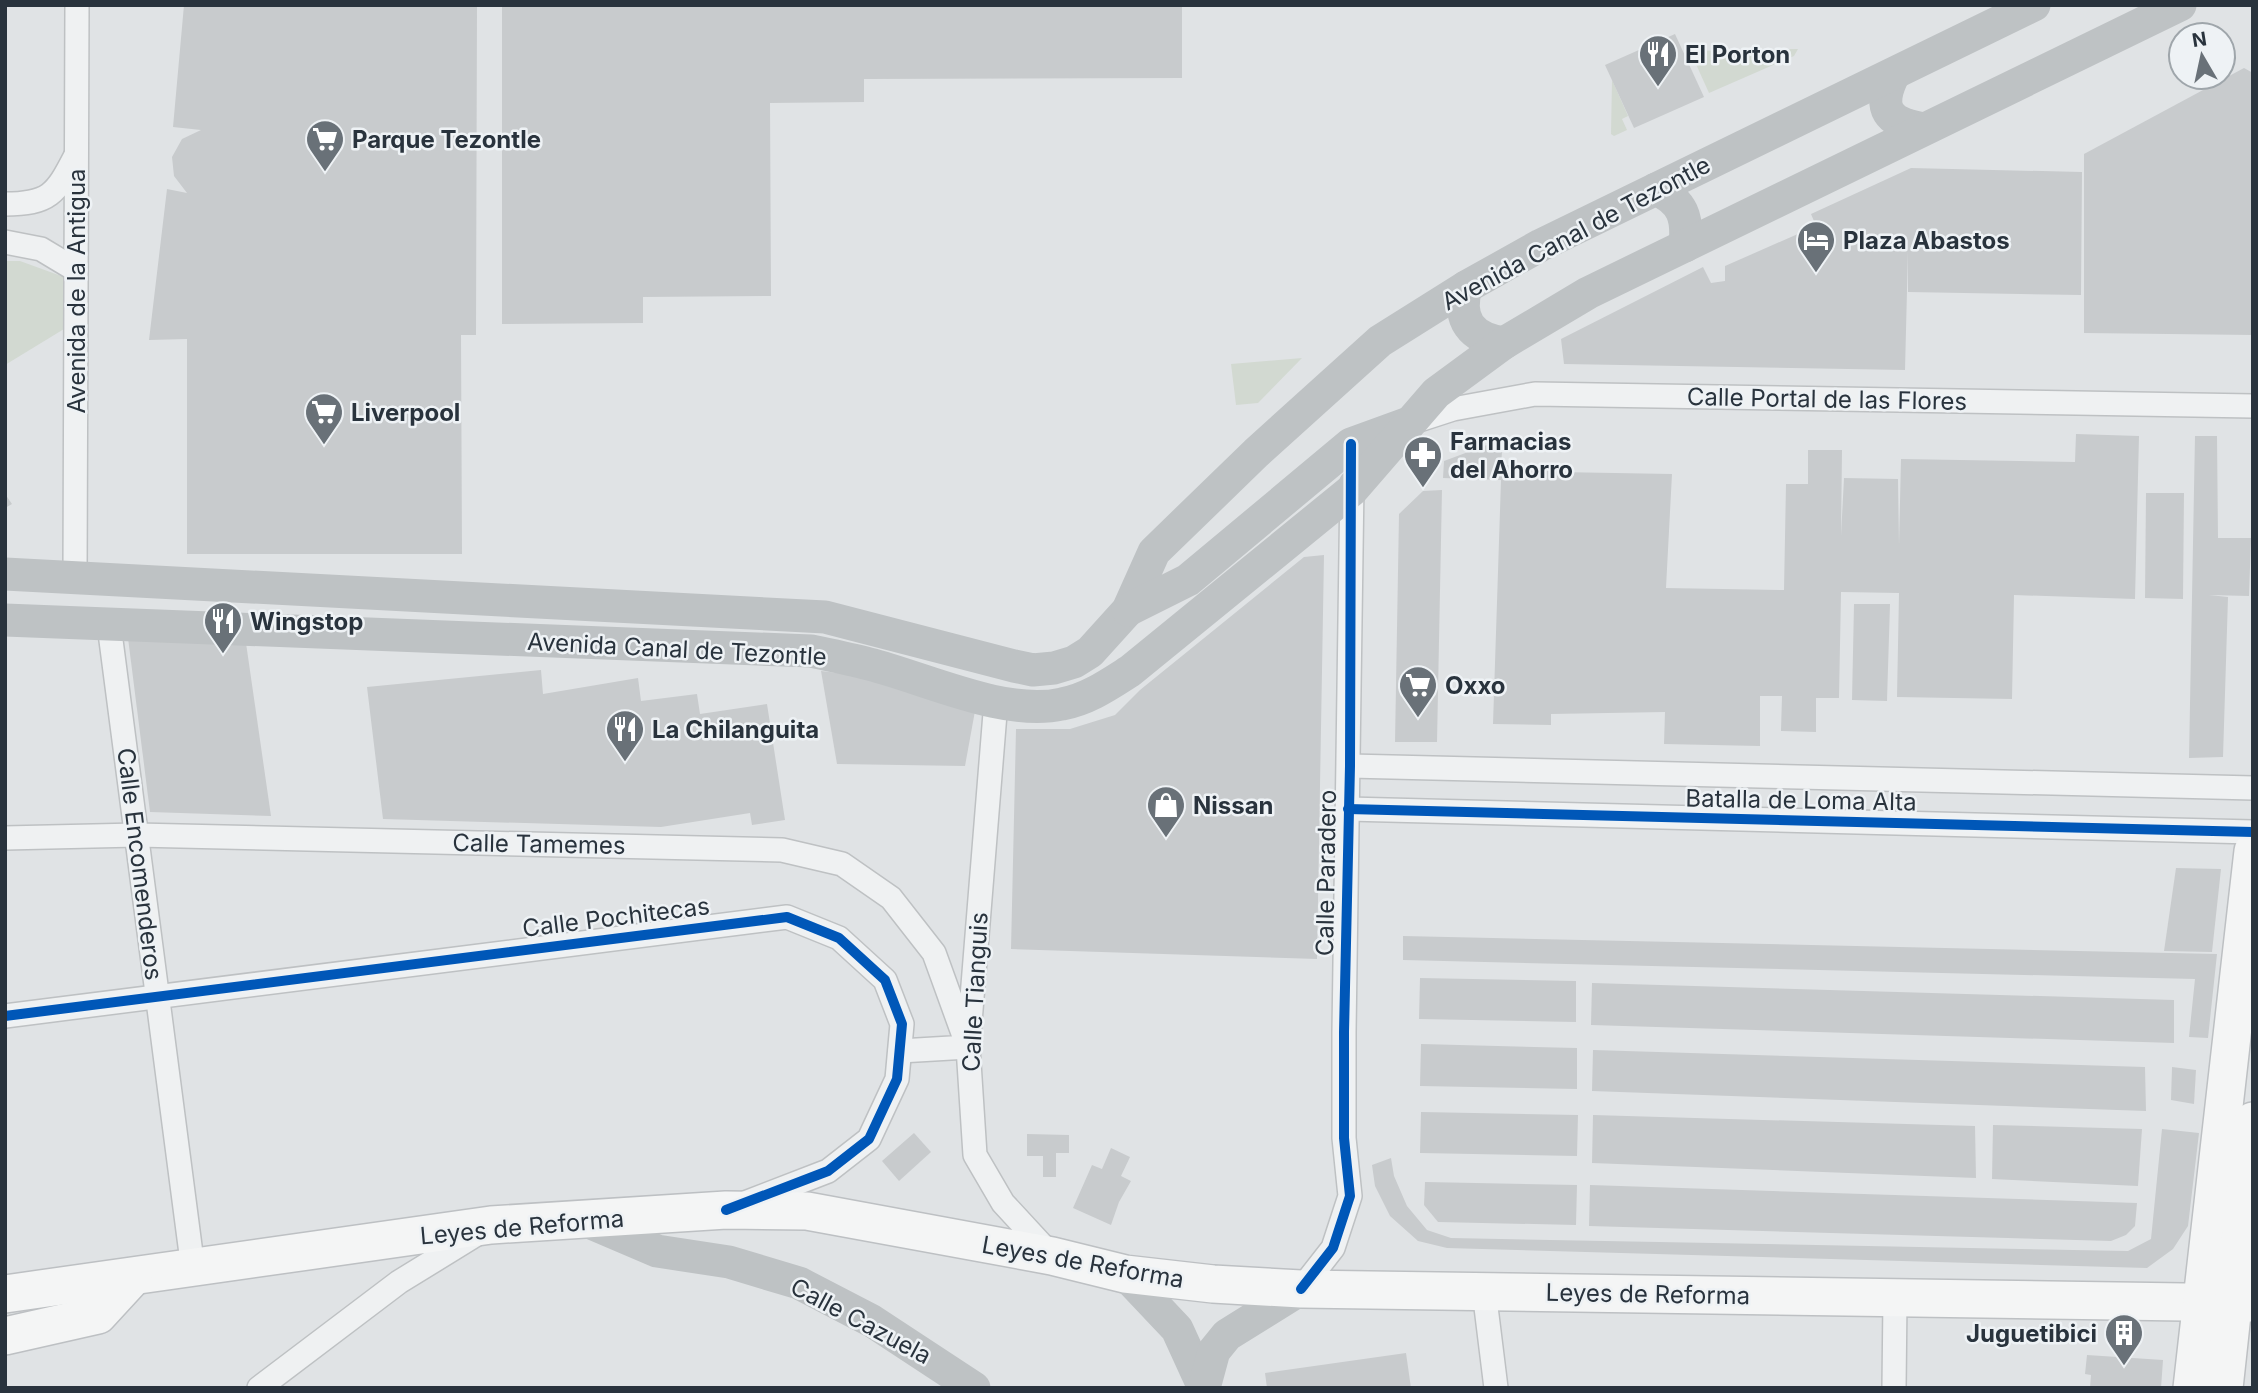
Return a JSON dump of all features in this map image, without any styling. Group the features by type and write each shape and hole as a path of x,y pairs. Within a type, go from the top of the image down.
{"main road":[{"name":"Avenida Canal de Tezontle","path":"5,574 825,617 1033,670 1054,668 1074,662 1090,652 1128,610 1154,552 1256,453 1380,341 1466,287 1656,189 2035,5"},
{"path":"2116,37 2123,22 2123,5"},
{"name":"Avenida Canal de Tezontle","path":"5,620 811,651 868,663 996,701 1033,707 1094,694 1129,671 1352,490 1406,424 1436,394 1504,343 1588,293 2180,5"},
{"path":"1894,74 1885,91 1886,105 1891,117 1902,125 1924,130"},
{"path":"1656,189 1678,201 1684,211 1687,226 1685,246"},
{"path":"1466,287 1463,300 1465,319 1475,332 1487,340 1504,343"},
{"name":"Avenida Canal de Tezontle","path":"1128,610 1188,580 1351,444 1406,424"},
{"path":"2224,1388 2253,851"},
{"path":"2192,1388 2228,1302 2253,1121"},
{"name":"Leyes de Reforma","path":"5,1294 491,1225 726,1210 807,1211 1052,1256 1125,1274 1213,1284 1301,1289 2228,1302"},
{"name":"Calle Cazuela","path":"582,1219 657,1251 729,1262 799,1283 872,1321 974,1388"},
{"path":"1125,1274 1177,1329 1204,1388"},
{"path":"5,1336 98,1315 133,1277"},
{"path":"1204,1388 1214,1351 1227,1335 1301,1289"}],"street":[{"name":"Avenida de la Antigua","path":"75,578 77,5"},
{"path":"5,204 36,201 57,191 76,155"},
{"path":"5,242 41,249 76,270"},
{"name":"Calle Portal de las Flores","path":"1406,424 1452,409 1535,394 2253,406"},
{"name":"Calle Paradero","path":"1301,1289 1333,1248 1350,1196 1344,1138 1344,1058 1350,766 1351,444"},
{"name":"Calle Encomenderos","path":"109,625 193,1269"},
{"name":"Calle Tianguis","path":"996,701 968,1047 975,1155 1003,1203 1052,1256"},
{"name":"Batalla de Loma Alta","path":"1350,766 2253,788"},
{"name":"Batalla de Loma Alta","path":"1348,809 2253,832"},
{"name":"Calle Tamemes","path":"5,838 136,835 782,850 842,864 891,898 934,953 968,1047"},
{"name":"Calle Pochitecas","path":"5,1016 787,917 839,937 885,980 902,1024 897,1079 869,1139 828,1171 726,1210"},
{"path":"900,1051 968,1047"},
{"path":"260,1388 399,1282 491,1225"},
{"path":"1484,1290 1496,1388"},
{"path":"1894,1388 1895,1298"}],"shaded area":[{"path":"1798,49 1794,56 1709,93 1690,51"},
{"path":"1612,80 1628,116 1622,119 1627,130 1614,136 1611,134"},
{"path":"5,261 20,261 64,277 64,329 5,365"},
{"path":"1302,358 1258,403 1236,405 1231,364"}],"building":[{"name":"Parque Tezontle","path":"184,5 477,5 476,335 461,335 462,554 187,554 187,339 149,340 167,189 187,193 174,176 172,157 182,139 201,130 173,127"},
{"path":"502,5 1182,5 1182,78 864,79 864,102 770,103 771,296 643,297 643,323 502,324"},
{"name":"El Porton","path":"1675,34 1704,97 1634,128 1605,65"},
{"path":"2244,68 2253,73 2253,335 2084,333 2084,154 2201,91 2237,91 2237,72"},
{"name":"Plaza Abastos","path":"1911,168 2082,172 2081,295 1908,292 1908,251 1905,370 1564,364 1561,339 1703,267 1711,283 1725,281 1725,266 1816,226 1811,214"},
{"path":"2076,434 2139,436 2135,599 2014,595 2012,699 1897,697 1899,593 1841,592 1839,698 1816,698 1816,732 1781,731 1782,696 1760,696 1760,746 1664,744 1665,712 1551,714 1551,725 1493,724 1501,480 1443,478 1444,461 1503,439 1501,465 1557,467 1557,472 1672,474 1666,588 1784,590 1786,484 1808,484 1808,450 1842,450 1841,536 1844,478 1898,479 1899,545 1901,459 2075,462"},
{"path":"2195,436 2217,436 2218,538 2251,538 2249,596 2209,595 2228,597 2223,757 2189,758"},
{"path":"1442,490 1437,742 1395,742 1399,514 1423,491"},
{"path":"2146,493 2184,493 2183,599 2145,598"},
{"path":"5,494 12,504 5,508"},
{"name":"Nissan","path":"1324,555 1317,959 1011,949 1016,729 1070,729 1115,715 1140,690 1304,557"},
{"path":"1854,604 1890,604 1887,701 1852,700"},
{"path":"128,638 246,643 271,816 150,812"},
{"path":"541,670 543,694 638,678 641,701 697,694 700,714 767,704 785,820 752,825 750,813 661,827 383,819 367,687"},
{"path":"821,671 880,678 975,711 965,766 837,764"},
{"path":"2176,868 2221,869 2212,952 2164,951"},
{"path":"1403,936 2217,954 2208,1038 2189,1037 2195,979 1403,960"},
{"path":"1420,978 1576,981 1576,1022 1419,1019"},
{"path":"1592,983 2174,1000 2174,1043 1591,1025"},
{"path":"1421,1044 1577,1048 1577,1089 1420,1086"},
{"path":"1593,1050 2145,1067 2146,1111 1592,1091"},
{"path":"2172,1067 2196,1070 2194,1104 2171,1100"},
{"path":"1421,1112 1578,1115 1577,1156 1420,1153"},
{"path":"1593,1115 1975,1126 1976,1178 1592,1163"},
{"path":"1993,1125 2142,1129 2138,1186 1992,1179"},
{"path":"2162,1129 2199,1133 2188,1226 2173,1249 2147,1268 1447,1248 1418,1241 1390,1216 1375,1186 1372,1165 1391,1158 1394,1176 1407,1206 1427,1230 1451,1238 2128,1251 2151,1239"},
{"path":"914,1133 931,1152 899,1181 882,1161"},
{"path":"1027,1134 1069,1135 1069,1153 1056,1153 1056,1177 1043,1177 1043,1156 1027,1156"},
{"path":"1111,1148 1130,1157 1121,1176 1131,1181 1119,1202 1111,1225 1073,1208 1092,1165 1102,1169"},
{"path":"1425,1182 1577,1185 1576,1225 1438,1222 1424,1205"},
{"path":"1590,1185 2137,1203 2135,1226 2126,1235 2111,1241 1589,1226"},
{"path":"1406,1353 1411,1388 1267,1388 1265,1373"},
{"name":"Juguetibici","path":"2087,1355 2163,1360 2161,1388 2090,1388 2091,1375 2085,1374"}],"cycle path":[{"path":"1301,1289 1333,1248 1350,1196 1344,1138 1344,1032 1350,766 1351,444"},
{"path":"1348,809 2253,832"},
{"path":"5,1016 787,917 839,938 885,980 902,1024 897,1079 869,1139 828,1171 726,1210"}],"place":[{"name":"El Porton","path":"1658,88"},
{"name":"Parque Tezontle","path":"325,173"},
{"name":"Plaza Abastos","path":"1816,274"},
{"name":"Liverpool","path":"324,446"},
{"name":"Farmacias del Ahorro","path":"1423,489"},
{"name":"Wingstop","path":"223,655"},
{"name":"Oxxo","path":"1418,719"},
{"name":"La Chilanguita","path":"625,763"},
{"name":"Nissan","path":"1166,839"},
{"name":"Juguetibici","path":"2124,1367"}]}
